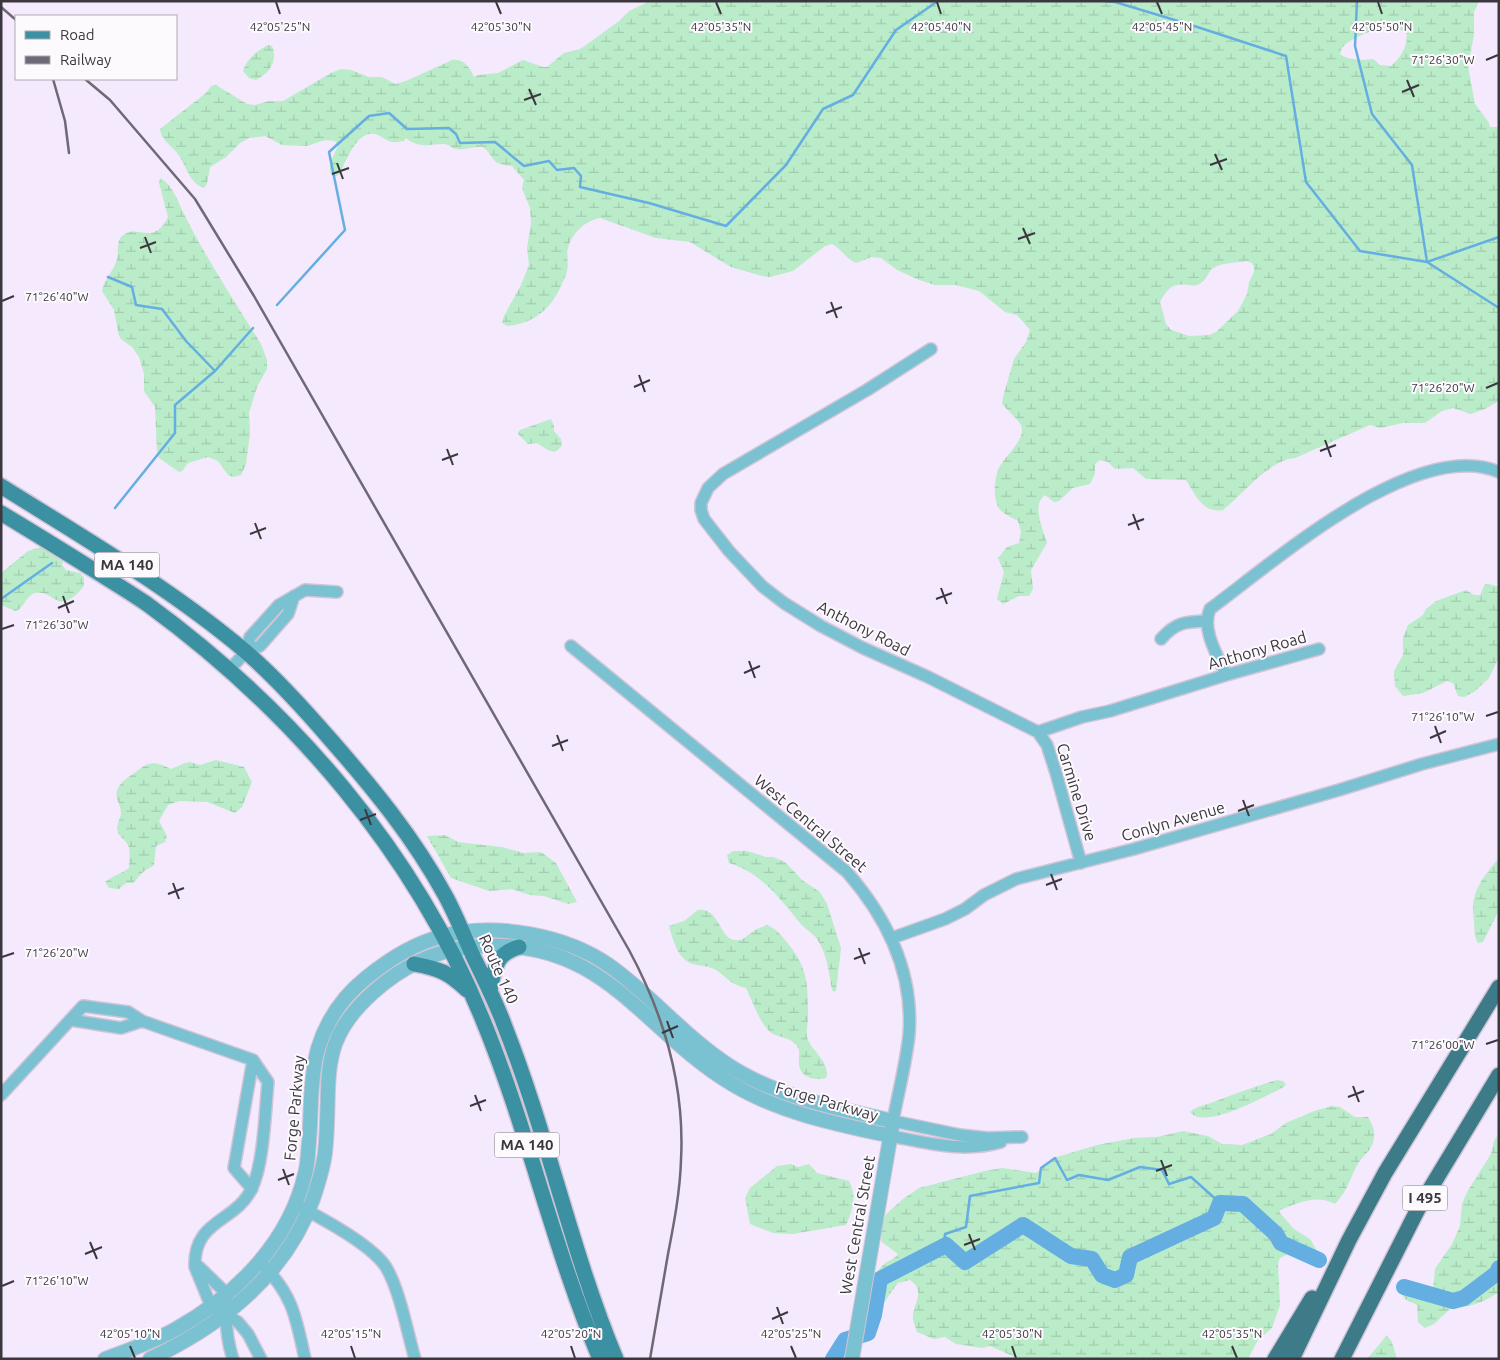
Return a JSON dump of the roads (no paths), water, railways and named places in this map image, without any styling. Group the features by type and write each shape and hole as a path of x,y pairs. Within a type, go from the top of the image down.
{"highway":[{"name":"I 495","path":"1292,1359 1349,1240 1390,1165 1499,987"},
{"name":"I 495","path":"1343,1359 1418,1210 1499,1075"},
{"path":"1275,1359 1349,1240"}],"main road":[{"name":"MA 140","path":"1,486 164,590 246,652"},
{"name":"MA 140","path":"1,513 146,603 230,669 300,737 343,786 392,852 451,950 474,997 506,1079 571,1280 600,1359"},
{"name":"Route 140","path":"246,652 308,714 372,788 445,894 490,990 522,1072 556,1175 585,1277 616,1359"},
{"path":"490,990 494,970 500,958 506,951 519,947"},
{"path":"414,964 443,971 456,979 474,997"}],"street":[{"name":"Anthony Road","path":"931,349 867,390 723,474 708,488 701,504 704,519 755,580 784,603 821,626 863,648 1038,732 1082,717 1110,711 1226,675 1319,649"},
{"path":"1226,675 1211,640 1207,621 1210,610 1317,529 1367,497 1427,471 1470,464 1491,468 1499,472"},
{"path":"230,669 246,652 250,637 279,605 306,590 337,592"},
{"path":"1161,639 1172,628 1186,622 1207,621"},
{"name":"West Central Street","path":"571,646 847,872 872,904 892,938 901,962 909,1010 908,1035 853,1352"},
{"name":"Carmine Drive","path":"1038,732 1047,745 1081,864"},
{"name":"Conlyn Avenue","path":"892,938 945,919 965,909 984,895 1016,879 1081,864 1340,790 1422,764 1499,744"},
{"name":"Forge Parkway","path":"150,1359 180,1344 225,1314 260,1285 291,1246 302,1208 315,1060 318,1046 333,1015 353,989 379,968 413,948 443,936 494,931 522,933 537,935 569,945 598,958 612,967 703,1047 730,1066 759,1082 803,1100 893,1121"},
{"name":"Forge Parkway","path":"105,1359 126,1355 176,1329 227,1294 260,1262 318,1184 324,1154 328,1072 336,1041 343,1027 363,1002 388,980 414,964 451,950 494,945 519,947 555,954 585,967 612,986 705,1066 732,1085 761,1100 824,1121 890,1136"},
{"path":"1,1095 83,1006 128,1012 142,1021 253,1060 268,1082 259,1166 252,1189 241,1205 203,1235 197,1244 195,1267 211,1306 238,1322 248,1334 261,1359"},
{"path":"71,1020 121,1028 142,1021"},
{"path":"252,1189 234,1168 253,1060"},
{"path":"890,1136 937,1145 968,1148 987,1146 1022,1136 988,1138 960,1135 893,1121"},
{"path":"302,1208 341,1229 385,1265 401,1308 415,1359"},
{"path":"260,1262 284,1290 290,1301 305,1359"},
{"path":"195,1263 227,1294 225,1314 233,1359"}],"waterway":[{"path":"277,305 345,230 329,152 369,116 389,113 407,129 449,128 456,134 460,143 495,142 524,166 549,161 557,170 574,168 581,176 580,187 649,203 726,226 786,165 823,109 853,95 896,30 938,1"},
{"path":"1105,1 1115,2 1188,24 1286,56 1306,182 1360,251 1427,262 1499,308"},
{"path":"1357,1 1355,46 1372,114 1412,165 1427,262 1499,237"},
{"path":"108,277 132,287 136,305 162,309 186,341 215,371"},
{"path":"115,508 175,433 175,405 215,371 253,328"},
{"path":"1,599 52,563"},
{"path":"946,1245 945,1234 966,1227 970,1196 1039,1183 1041,1168 1055,1158 1067,1180 1079,1175 1108,1180 1140,1167 1162,1170 1169,1184 1191,1177 1220,1203"},
{"path":"833,1359 845,1340 868,1333 874,1315 880,1279 946,1245 965,1262 1023,1225 1071,1256 1092,1259 1102,1275 1115,1280 1126,1275 1130,1257 1214,1218 1220,1203 1243,1204 1276,1234 1281,1243 1319,1260"},
{"path":"1404,1287 1453,1301 1464,1298 1497,1273 1499,1268"}],"railway":[{"path":"1,7 15,19"},
{"path":"53,80 65,121 69,153"},
{"path":"86,80 110,100 195,199 254,296 629,950 641,975 662,1025 670,1051 676,1078 681,1132 678,1196 650,1359"}]}
